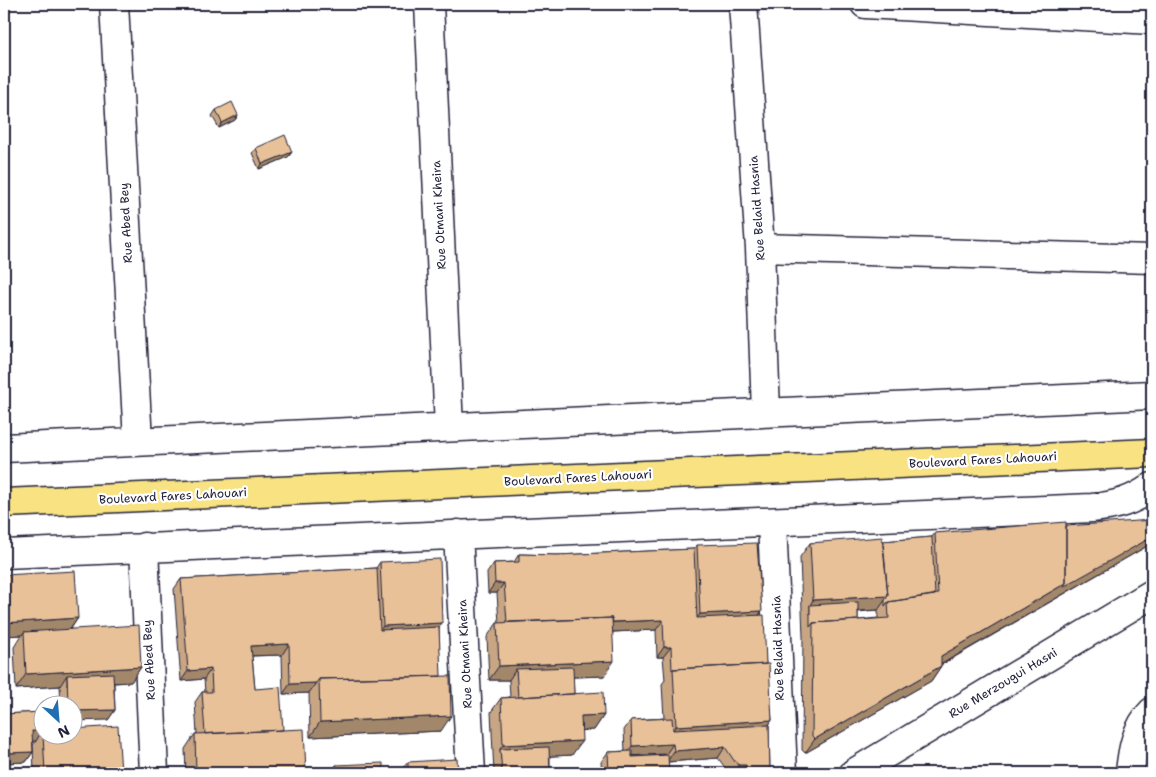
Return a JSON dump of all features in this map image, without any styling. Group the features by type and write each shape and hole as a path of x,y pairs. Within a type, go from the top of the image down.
{"main road":[{"name":"Boulevard Fares Lahouari","path":"4,503 1152,453"}],"street":[{"name":"Rue Abed Bey","path":"114,4 138,441"},
{"name":"Rue Otmani Kheira","path":"430,4 449,427"},
{"name":"Rue Belaid Hasnia","path":"743,4 760,248 766,412"},
{"path":"865,4 1152,20"},
{"path":"760,248 1152,259"},
{"path":"4,448 1152,395"},
{"path":"4,554 1105,506 1123,503 1138,497 1152,487"},
{"name":"Rue Belaid Hasnia","path":"772,522 783,773"},
{"name":"Rue Otmani Kheira","path":"458,534 471,773"},
{"name":"Rue Abed Bey","path":"144,547 154,773"},
{"name":"Rue Merzougui Hasni","path":"854,773 1152,594"},
{"path":"1130,773 1133,746 1146,718 1152,712"}],"building":[{"path":"232,102 238,115 222,123 216,110"},
{"path":"285,135 292,152 262,164 256,148"},
{"path":"1152,520 1152,537 1063,587 1066,583 1066,526"},
{"path":"1066,522 1066,583 941,656 941,666 815,739 812,736 813,623 889,618 888,602 938,594 935,533"},
{"path":"882,537 888,596 813,600 810,543"},
{"path":"932,537 935,595 888,602 885,606 885,600 888,596 883,541"},
{"path":"757,543 762,611 700,614 697,545"},
{"path":"694,549 697,618 764,615 766,664 672,670 671,647 664,647 663,620 613,622 612,618 507,622 504,583 495,583 494,563 519,562 519,554 557,555"},
{"path":"440,559 442,623 383,626 380,562"},
{"path":"377,568 380,630 439,627 441,676 319,679 316,683 290,684 289,644 251,646 255,689 280,687 283,730 205,734 202,692 212,692 211,669 188,671 181,579"},
{"path":"75,571 78,618 4,623 4,575"},
{"path":"858,602 858,620 813,623 810,627 810,605"},
{"path":"612,618 614,661 499,666 497,623"},
{"path":"139,625 141,667 26,674 24,632"},
{"path":"769,664 772,720 676,726 673,669"},
{"path":"573,667 574,694 518,697 516,669"},
{"path":"113,673 115,710 82,711 82,694 68,694 67,675"},
{"path":"450,676 451,716 320,722 319,679"},
{"path":"603,692 604,715 581,716 582,741 503,745 501,698"},
{"path":"32,713 33,752 6,753 4,714"},
{"path":"672,718 673,730 769,725 770,773 747,773 746,765 739,765 735,762 725,747 674,751 673,744 632,746 631,720"},
{"path":"118,726 121,773 45,773 44,744 82,744 82,728"},
{"path":"304,729 306,772 196,773 195,734"},
{"path":"549,747 550,773 502,773 500,749"},
{"path":"632,751 632,757 668,755 669,773 609,773 608,752"},
{"path":"457,759 458,773 408,773 408,762"},
{"path":"383,763 383,773 337,773 336,765"}]}
